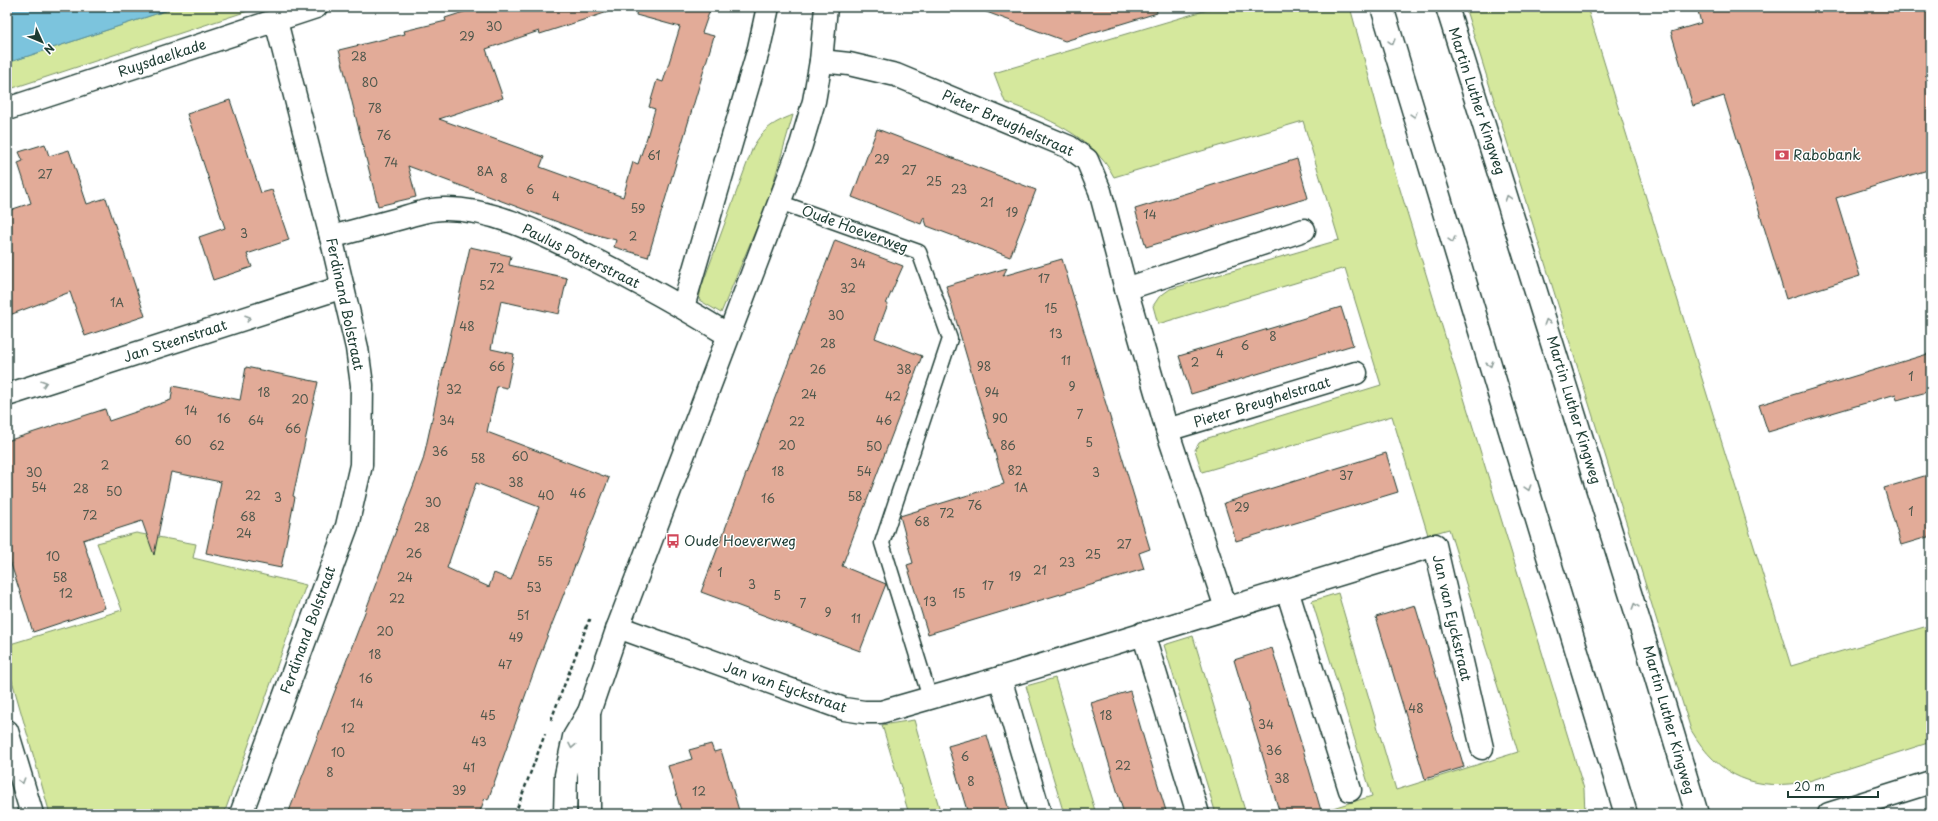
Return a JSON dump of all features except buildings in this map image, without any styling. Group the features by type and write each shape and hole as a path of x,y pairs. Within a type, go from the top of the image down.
{"main road":[{"name":"Ruysdaelkade","path":"7,109 316,7"},
{"path":"683,307 759,48 768,7"},
{"path":"565,814 566,775 574,737 589,712 618,627 801,145 821,61 826,7"},
{"path":"1382,7 1626,814"},
{"name":"Martin Luther Kingweg","path":"1447,7 1635,606 1696,814"},
{"name":"Ferdinand Bolstraat","path":"241,814 347,526 358,480 361,450 362,385 357,348 331,238 276,21"},
{"name":"Pieter Breughelstraat","path":"821,61 849,64 896,75 1069,146 1087,160 1100,191 1126,289 1168,430 1226,608"},
{"name":"Paulus Potterstraat","path":"331,238 414,214 442,209 465,210 499,218 540,233 610,268 683,307 728,335"},
{"path":"1126,289 1304,230"},
{"name":"Jan Steenstraat","path":"7,395 343,287"},
{"name":"Pieter Breughelstraat","path":"1168,430 1356,373"},
{"name":"Jan van Eyckstraat","path":"618,627 844,709 864,712 881,712 1000,678 1143,633 1435,545 1482,748"},
{"path":"1287,590 1350,790"},
{"path":"1143,633 1198,814"},
{"path":"1000,678 1040,814"},
{"path":"589,712 589,814"},
{"path":"7,731 32,814"},
{"path":"1828,814 1931,782"}],"lane":[{"name":"Oude Hoeverweg","path":"779,202 919,252 950,339 882,543 930,698"}],"path":[{"path":"549,724 589,620 618,627"},
{"path":"514,814 546,732"}],"green space":[{"path":"177,7 260,7 7,90 7,63"},
{"path":"1217,7 1350,7 1395,173 1584,789 1585,814 1313,814 1372,796 1312,601 1338,593 1396,790 1518,752 1449,529 1428,535 1392,416 1202,472 1195,450 1199,443 1208,438 1381,385 1345,268 1158,324 1153,306 1159,297 1170,289 1339,240 1303,121 1114,177 1094,150 1081,139 1036,114 1005,102 994,73"},
{"path":"1465,7 1587,7 1791,666 1931,625 1931,742 1809,781 1790,784 1772,784 1741,778 1727,770 1714,760 1691,730"},
{"path":"793,115 769,198 721,313 699,300 701,288 753,147 761,135 770,127"},
{"path":"136,533 196,544 193,558 306,585 224,814 50,814 7,663 7,645 122,610 97,543"},
{"path":"1193,636 1246,814 1216,814 1164,645"},
{"path":"1055,678 1096,814 1064,814 1026,686"},
{"path":"914,720 941,814 909,814 882,725"}],"water":[{"path":"7,7 177,7 7,63"}],"place":[{"name":"Rabobank","path":"1782,155"},
{"name":"Oude Hoeverweg","path":"673,541"}]}
